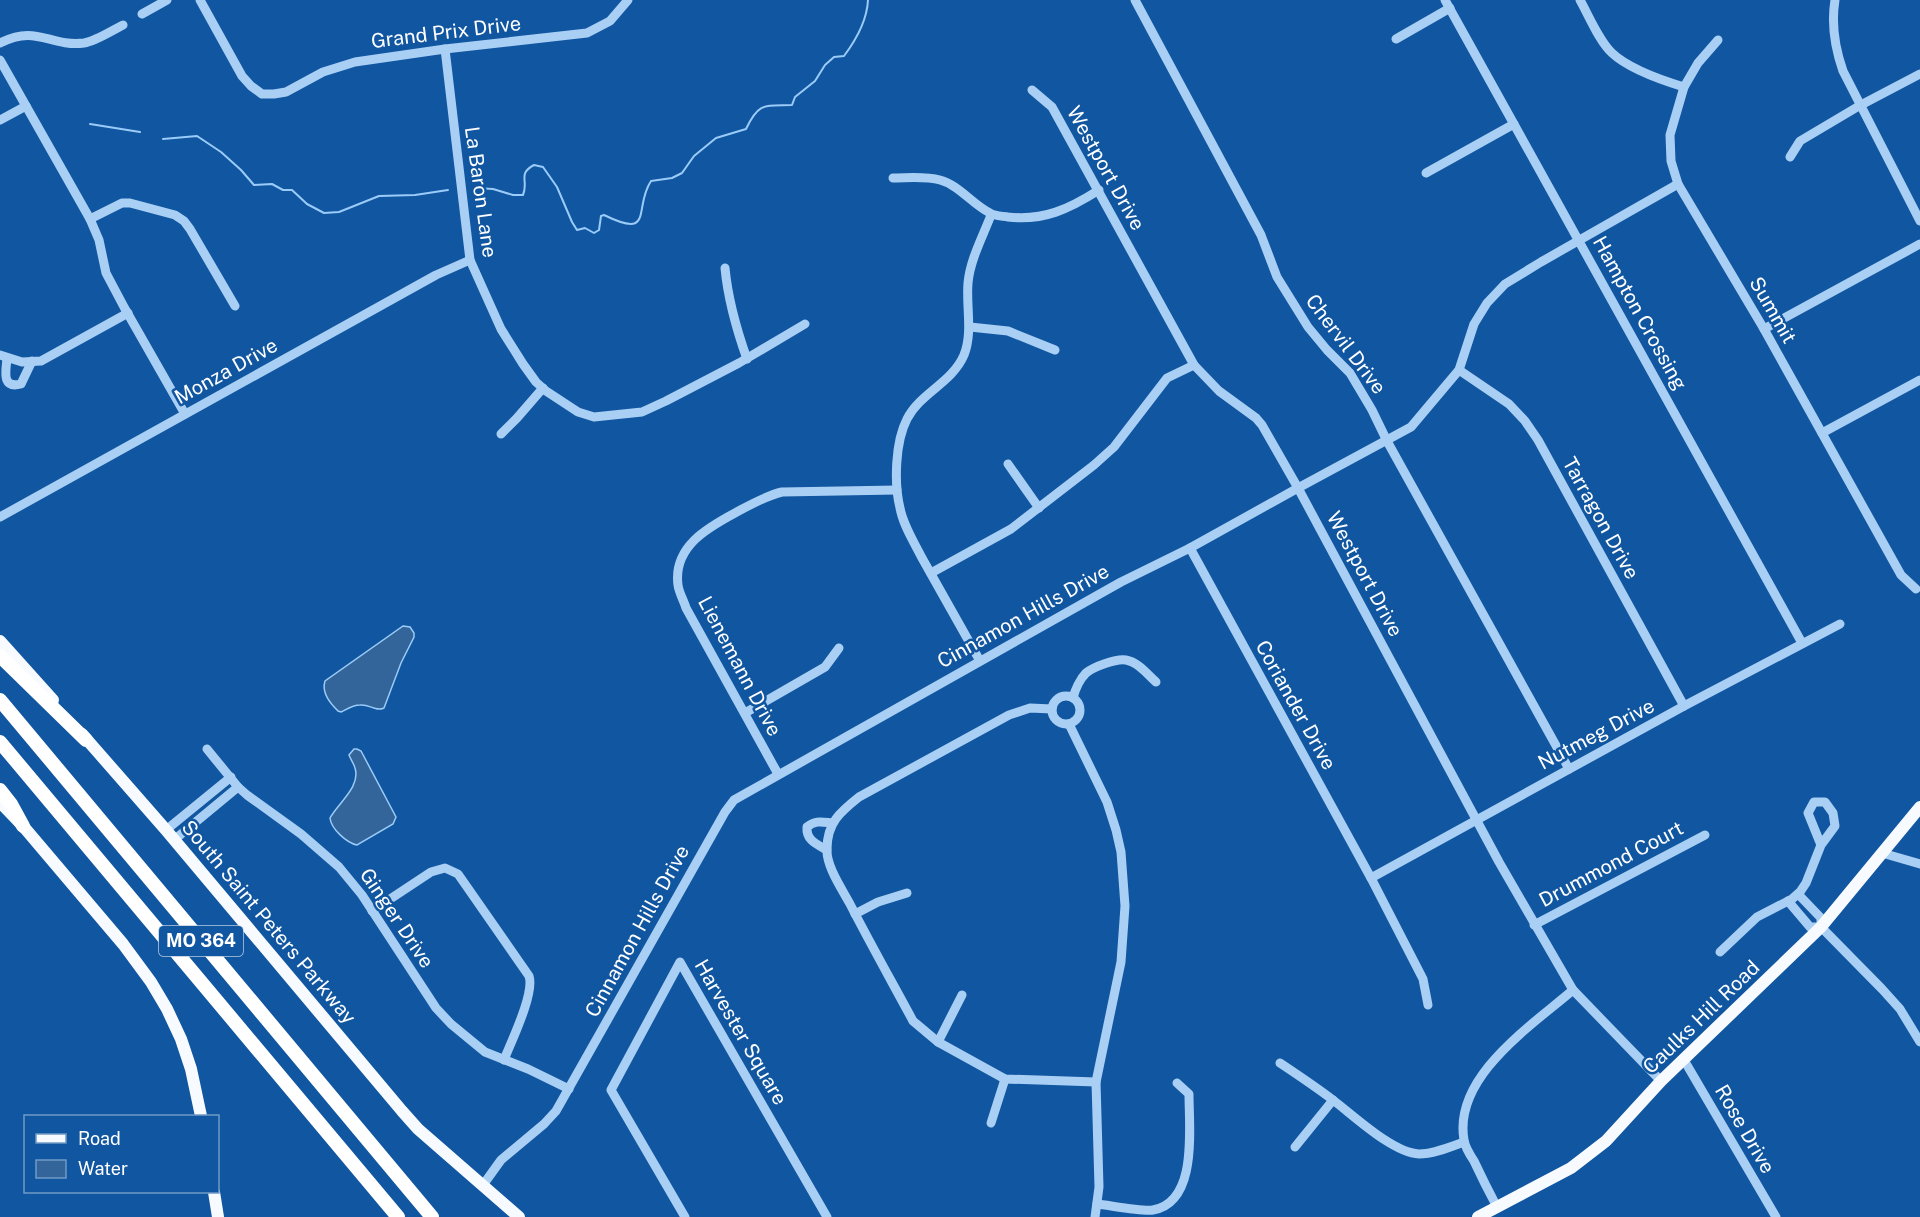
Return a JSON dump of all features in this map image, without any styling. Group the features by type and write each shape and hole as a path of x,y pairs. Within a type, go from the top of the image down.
{"highway":[{"path":"0,656 86,740"},
{"name":"MO 364","path":"0,700 432,1217"},
{"name":"MO 364","path":"0,742 398,1217"},
{"path":"0,790 12,804 23,826"}],"main road":[{"name":"South Saint Peters Parkway","path":"0,641 170,835 402,1111 426,1136 519,1217"},
{"path":"0,802 23,826 143,969 160,996 181,1040 191,1069 201,1115"},
{"name":"Caulks Hill Road","path":"1488,1213 1571,1168 1606,1141 1661,1081 1821,927 1920,807"},
{"path":"214,1193 218,1217"}],"street":[{"path":"142,14 167,0"},
{"name":"Grand Prix Drive","path":"200,0 242,76 262,93 274,94 286,92 323,72 355,62 587,33 610,21 628,0"},
{"name":"Chervil Drive","path":"1135,0 1261,235 1277,277 1308,327 1350,373 1372,410 1569,769"},
{"path":"1581,0 1610,52 1661,81 1683,87"},
{"path":"1835,0 1836,51 1843,71 1920,221"},
{"path":"1396,39 1448,4"},
{"name":"Hampton Crossing","path":"1448,4 1802,643"},
{"path":"0,44 12,37 36,35 62,42 85,43 123,25"},
{"name":"Summit","path":"1718,40 1698,63 1683,87 1673,121 1669,150 1678,184 1764,329 1901,575 1916,589"},
{"name":"La Baron Lane","path":"445,49 470,260 501,329 523,364 543,388 578,412 594,417 642,412 747,358 805,324"},
{"path":"0,60 90,219 99,240 106,273 185,414"},
{"path":"1791,157 1800,141 1920,74"},
{"name":"Westport Drive","path":"1032,90 1052,106 1194,365 1219,392 1256,418 1298,488 1476,820 1573,990 1661,1081"},
{"path":"0,120 26,106"},
{"path":"1426,172 1514,124"},
{"path":"893,178 941,180 961,191 991,214 1021,218 1051,215 1100,190"},
{"name":"Cinnamon Hills Drive","path":"483,1185 501,1160 556,1111 724,812 734,800 1121,582 1190,549 1411,427 1459,370 1474,324 1487,303 1505,284 1678,184"},
{"path":"90,219 122,203 175,215 190,229 235,306"},
{"path":"980,661 931,573 900,510 897,490 899,443 907,418 921,400 952,374 964,355 970,327 968,282 991,214"},
{"path":"1764,329 1920,244"},
{"name":"Monza Drive","path":"0,517 436,275 470,260"},
{"path":"725,268 734,320 747,358"},
{"path":"33,361 21,384 14,386 9,384 6,379 4,357 22,362 33,361 40,361 128,313"},
{"path":"970,327 1008,331 1055,350"},
{"path":"931,573 1011,529 1039,508 1114,447 1167,378 1194,365"},
{"name":"Tarragon Drive","path":"1459,370 1509,404 1538,440 1684,706"},
{"path":"1822,433 1920,380"},
{"path":"501,434 543,388"},
{"path":"1008,464 1039,508"},
{"name":"Lienemann Drive","path":"778,774 686,608 678,585 680,564 693,540 707,528 768,495 782,492 897,490"},
{"name":"Coriander Drive","path":"1190,549 1371,878 1423,979 1428,1005"},
{"name":"Nutmeg Drive","path":"1371,878 1684,706 1840,624"},
{"path":"745,713 825,667 839,648"},
{"path":"1073,698 1075,690 1086,673 1105,663 1125,659 1136,663 1156,682"},
{"path":"1065,696 1073,698 1080,711 1077,719 1069,724 1056,720 1052,709 1054,704 1065,696"},
{"path":"1052,709 1030,708 1009,715 859,797 839,814 832,824 827,850 834,874 914,1021 938,1042 1005,1078 1096,1082"},
{"path":"1069,724 1107,802 1125,852 1125,906 1120,962 1096,1082 1099,1187 1095,1217"},
{"name":"Ginger Drive","path":"207,749 238,786 327,855 351,881 444,1017 477,1047 569,1089"},
{"path":"170,835 231,777"},
{"path":"170,835 238,786"},
{"path":"827,850 809,838 806,832 807,827 812,823 832,824"},
{"name":"Drummond Court","path":"1534,925 1705,835"},
{"path":"1720,952 1757,917 1798,894 1806,883 1821,845"},
{"path":"1882,852 1920,864"},
{"path":"372,911 436,870 445,868 458,874 531,982 530,994 504,1060"},
{"path":"855,914 878,902 907,893"},
{"path":"1798,894 1821,918 1821,927 1900,1009 1920,1042"},
{"path":"1788,901 1810,927 1821,927"},
{"name":"Harvester Square","path":"685,1217 610,1090 680,962 827,1217"},
{"path":"1488,1213 1464,1143 1464,1116 1477,1080 1509,1045 1573,990"},
{"path":"938,1042 962,995"},
{"name":"Rose Drive","path":"1684,1060 1776,1217"},
{"path":"1280,1063 1377,1134 1408,1152 1419,1154 1433,1152 1464,1143"},
{"path":"991,1123 1005,1078"},
{"path":"1096,1204 1152,1210 1170,1202 1181,1191 1188,1172 1189,1095 1177,1083"},
{"path":"1295,1147 1333,1100"}],"water":[{"path":"403,626 410,627 414,637 401,663 384,708 360,705 338,711 324,690 325,681"},
{"path":"354,749 361,751 396,817 393,824 357,845 340,835 333,827 330,818 355,782 355,768 349,755"}],"waterway":[{"path":"476,188 523,195 526,172 534,165 543,167 557,187 577,230 585,228 594,233 599,230 601,216 604,215 620,222 630,224 637,222 651,181 672,178 682,173 694,156 716,138 746,129 755,114 763,107 792,105 795,97 815,81 825,65 834,57 844,56 860,30 866,15 868,0"},
{"path":"90,124 140,132"},
{"path":"163,139 197,136 221,152 254,185 272,184 283,190 292,190 307,204 324,213 339,212 379,196 415,195 448,190"}]}
